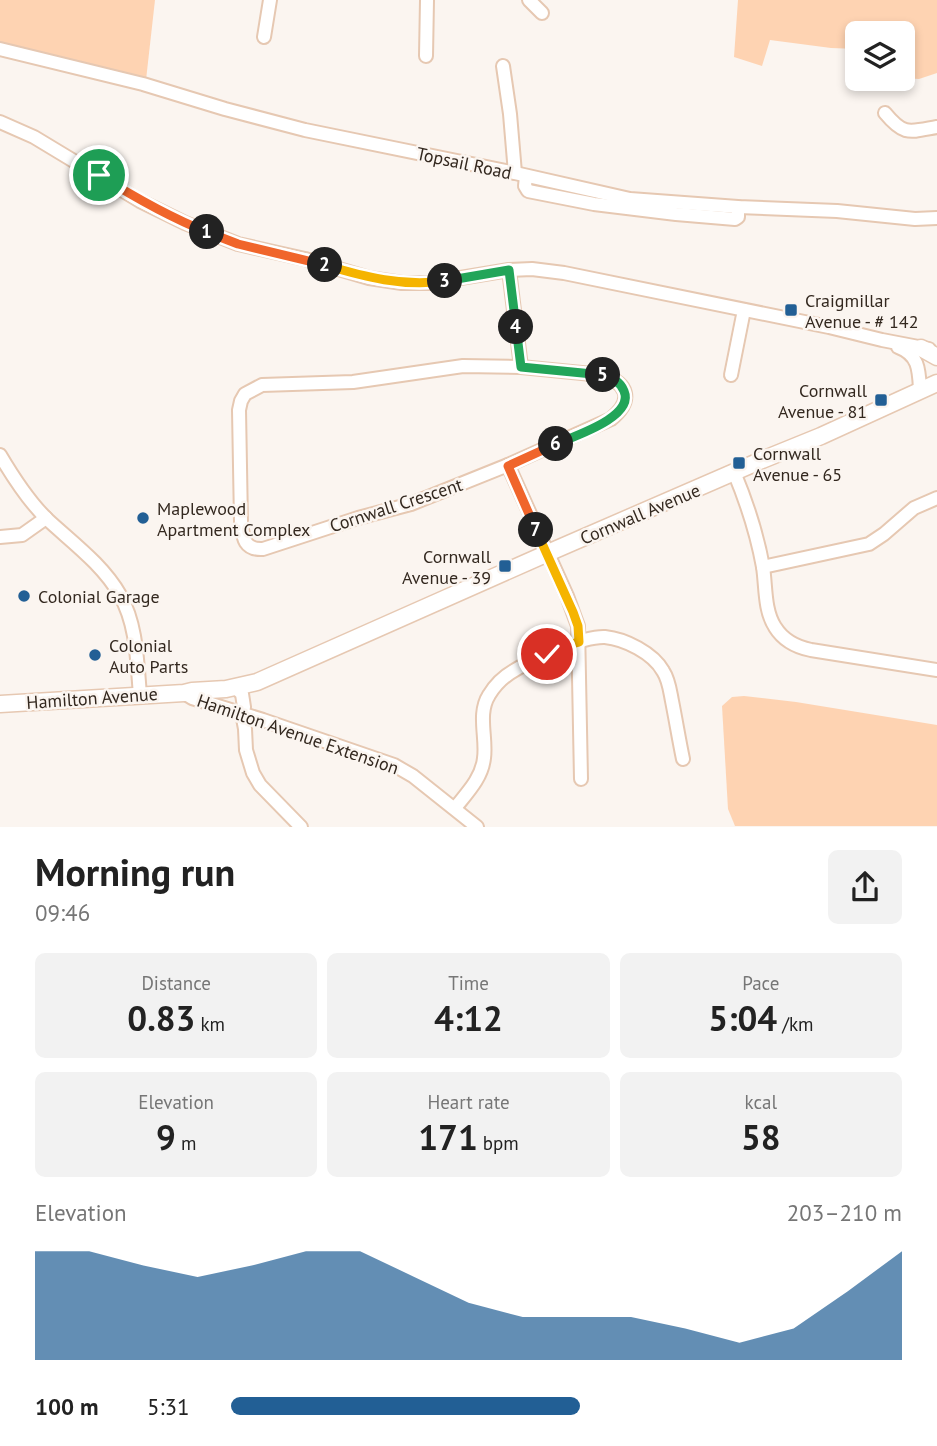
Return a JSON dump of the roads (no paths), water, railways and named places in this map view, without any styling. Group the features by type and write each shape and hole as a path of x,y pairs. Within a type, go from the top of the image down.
{"main road":[{"path":"929,349 937,357"},
{"name":"Cornwall Avenue","path":"184,693 235,687 268,678 937,383"},
{"name":"Hamilton Avenue","path":"0,704 184,693"}],"street":[{"path":"264,37 271,0"},
{"path":"426,56 427,0"},
{"path":"529,0 542,13"},
{"name":"Topsail Road","path":"0,49 143,84 305,130 520,174"},
{"path":"503,66 520,174 528,191 594,204 735,219 738,207 837,211 915,219 937,218"},
{"path":"885,113 902,130 937,127"},
{"path":"0,122 34,137 140,201 185,223 238,244 305,259 369,278 402,283 430,283 509,270 532,269 564,273 929,349"},
{"path":"509,270 521,367"},
{"path":"731,375 744,310"},
{"path":"882,340 904,349 915,358 920,374 920,390"},
{"name":"Cornwall Crescent","path":"463,366 521,367 596,374 607,376 620,384 625,391 621,410 611,419 508,466 411,504 258,550 252,548 243,538 239,410 243,397 251,390 268,385 352,382 463,366"},
{"path":"0,455 12,476 46,518 86,554 121,597 132,629 140,695"},
{"path":"508,466 578,626 581,779"},
{"path":"734,472 752,520 771,619 789,642 811,650 937,670"},
{"path":"763,567 869,544 908,512 937,498"},
{"path":"0,537 22,535 46,518"},
{"path":"455,808 480,774 485,756 484,707 493,689 516,669 579,642 604,637 616,640 636,647 658,663 667,678 683,759"},
{"path":"235,687 242,694 246,750 253,773 260,785 301,827"},
{"name":"Hamilton Avenue Extension","path":"184,693 192,698 394,765 414,776 477,827"}],"place":[{"name":"Craigmillar Avenue - # 142","path":"791,310"},
{"name":"Cornwall Avenue - 81","path":"881,400"},
{"name":"Cornwall Avenue - 65","path":"739,463"},
{"name":"Maplewood Apartment Complex","path":"143,518"},
{"name":"Cornwall Avenue - 39","path":"505,566"},
{"name":"Colonial Garage","path":"24,596"},
{"name":"Colonial Auto Parts","path":"95,655"}]}
